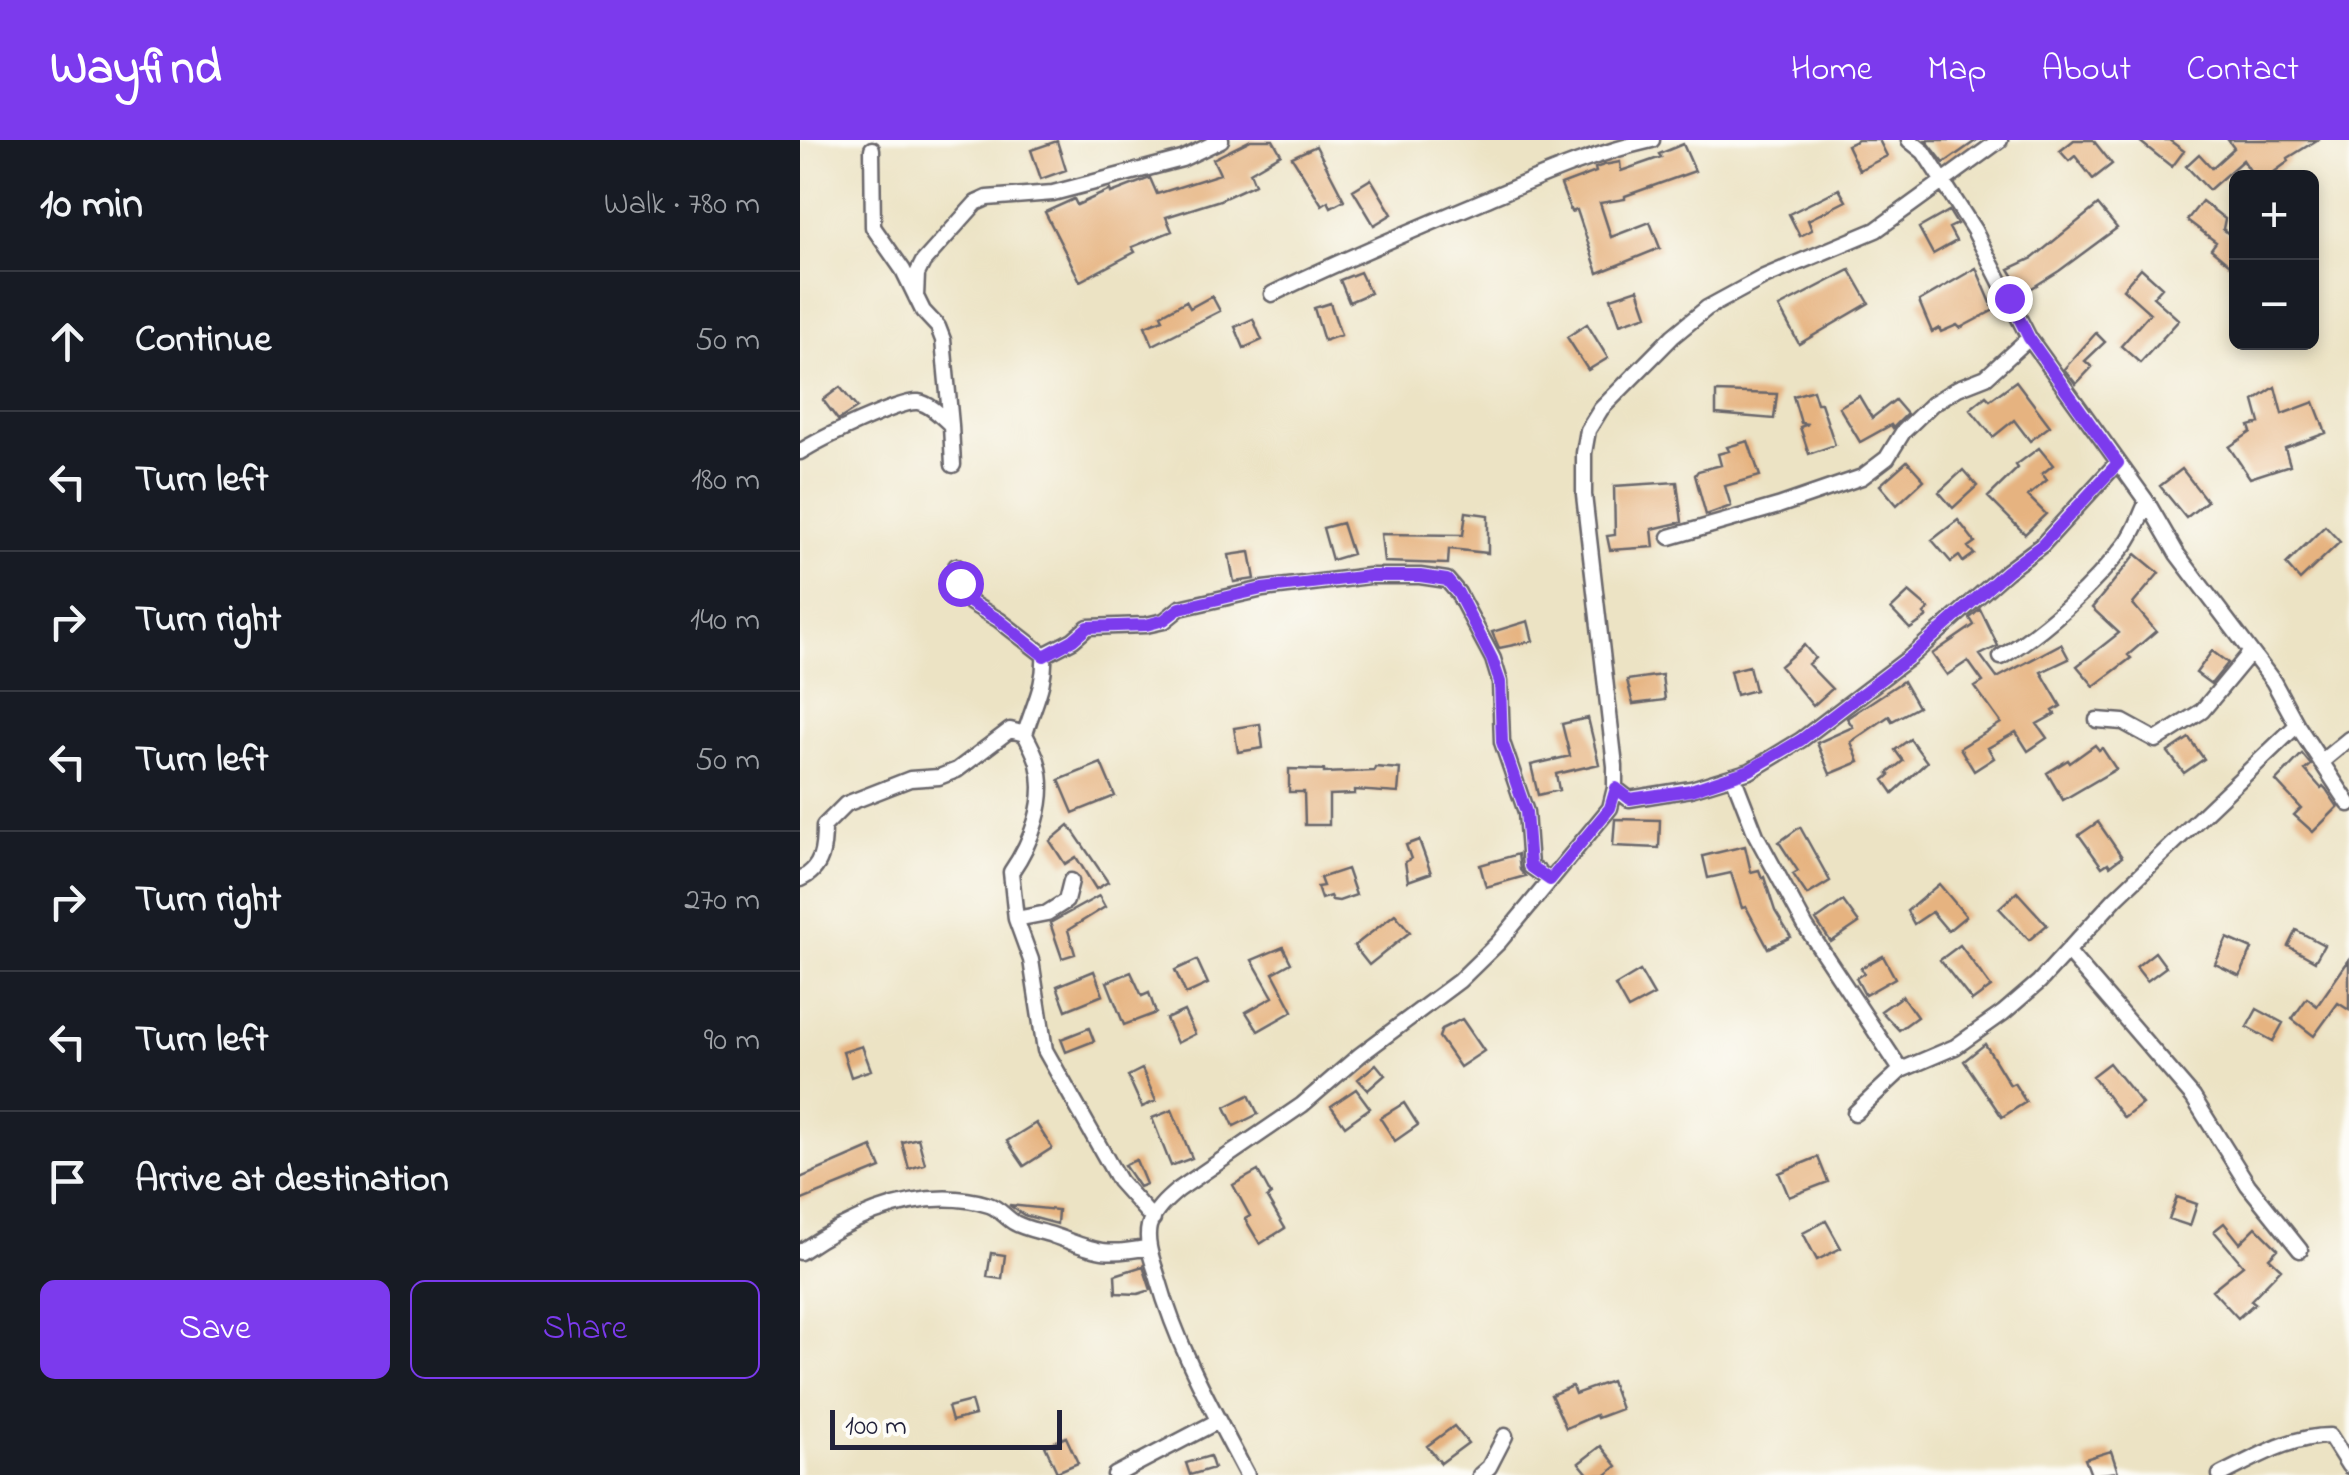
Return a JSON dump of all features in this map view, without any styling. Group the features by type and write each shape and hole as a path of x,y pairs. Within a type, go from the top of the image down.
{"street":[{"path":"916,297 917,274 923,262 976,203 987,198 1053,193 1182,159 1221,140"},
{"path":"1272,294 1355,254 1537,179 1612,149 1652,140"},
{"path":"1909,140 1924,152 1974,230 2029,338 2147,502 2177,554 2273,681 2349,804"},
{"path":"1248,1475 1198,1385 1168,1313 1149,1248 1152,1219 1178,1190 1302,1106 1360,1055 1459,981 1499,942 1610,808 1616,788 1584,495 1588,430 1601,409 1673,336 1707,308 1764,277 1876,230 2000,140"},
{"path":"872,149 873,228 903,270 943,340 953,465"},
{"path":"1670,537 1778,506 1862,476 1888,458 1903,432 1932,404 1986,377 2029,338"},
{"path":"800,452 884,411 916,401 951,425"},
{"path":"1616,788 1630,799 1691,790 1750,770 1801,740 1910,657 2042,545 2118,463"},
{"path":"2001,657 2019,646 2093,580 2127,542 2147,502"},
{"path":"956,566 971,603 1044,656 1046,679 1034,702 1025,734 1039,766 1038,809 1028,847 1011,872 1016,919 1027,942 1041,1037 1051,1063 1089,1123 1118,1181 1152,1219"},
{"path":"1044,656 1088,627 1146,625 1164,620 1180,608 1262,589 1369,576 1447,580 1458,593 1500,682 1502,742 1528,821 1530,866 1550,880"},
{"path":"2097,720 2123,722 2156,740 2202,711 2252,652"},
{"path":"1855,1114 1901,1070 1955,1047 2015,1003 2068,952 2087,926 2297,725"},
{"path":"800,879 807,877 824,856 824,826 846,804 910,779 939,777 958,770 1010,730 1025,734"},
{"path":"2320,762 2349,739"},
{"path":"1733,776 1756,834 1806,927 1901,1070"},
{"path":"1016,919 1047,913 1066,901 1071,881"},
{"path":"2068,952 2192,1097 2248,1185 2300,1250"},
{"path":"800,1252 875,1212 918,1198 970,1200 992,1206 1015,1223 1095,1252 1149,1248"},
{"path":"1114,1475 1218,1421"},
{"path":"1480,1475 1489,1467 1505,1436"},
{"path":"2220,1475 2286,1443 2312,1436 2330,1436 2349,1466"}],"building":[{"path":"1251,140 1273,140 1281,154 1250,172 1255,184 1166,217 1172,231 1132,247 1135,252 1080,281 1045,212 1074,199 1077,205 1150,178 1157,194 1220,174 1213,159"},
{"path":"1858,140 1879,140 1887,156 1859,170 1847,145"},
{"path":"1926,140 1977,140 1944,163"},
{"path":"2074,140 2093,140 2112,164 2093,179 2075,156 2069,161 2060,151"},
{"path":"2138,140 2169,140 2184,151 2172,167"},
{"path":"2228,140 2317,140 2277,170 2250,170 2243,160 2209,190 2186,166 2199,154 2212,168 2234,148"},
{"path":"1057,141 1066,170 1041,179 1031,150"},
{"path":"1683,144 1695,171 1625,199 1600,203 1611,237 1650,222 1660,248 1598,273 1577,210 1571,212 1561,185 1604,165 1620,162 1621,171 1661,157 1659,154"},
{"path":"1316,146 1344,200 1331,207 1328,201 1322,205 1292,157"},
{"path":"1371,179 1392,214 1374,225 1353,190"},
{"path":"1839,189 1846,201 1808,220 1812,230 1800,236 1789,214"},
{"path":"2202,201 2225,219 2229,264 2211,249 2216,242 2187,220"},
{"path":"2098,205 2117,228 2024,293 2009,269 2033,258"},
{"path":"1949,211 1957,224 1949,228 1956,241 1933,254 1919,228"},
{"path":"1976,268 1994,310 1960,328 1957,325 1932,332 1919,301"},
{"path":"2141,268 2162,287 2153,297 2179,320 2140,363 2121,346 2150,313 2123,289"},
{"path":"1850,270 1869,303 1799,344 1779,307"},
{"path":"1360,272 1370,293 1349,302 1340,280"},
{"path":"1638,289 1647,315 1620,324 1611,298"},
{"path":"1212,296 1220,311 1153,345 1145,326 1163,319 1161,315 1186,301 1190,308"},
{"path":"1330,303 1341,335 1324,341 1314,308"},
{"path":"1253,319 1262,340 1244,348 1235,327"},
{"path":"1587,324 1608,358 1588,370 1567,337"},
{"path":"2096,333 2105,342 2085,361 2092,367 2076,384 2064,369"},
{"path":"2016,381 2050,426 2030,441 2014,420 1993,437 1970,409"},
{"path":"840,387 857,408 838,420 823,400"},
{"path":"2275,387 2282,414 2314,402 2326,433 2285,448 2290,465 2250,478 2229,447 2251,432 2249,426 2260,423 2254,401"},
{"path":"1813,390 1835,445 1809,454 1800,427 1808,424 1801,423 1793,396"},
{"path":"1716,392 1777,394 1774,419 1716,414"},
{"path":"1859,396 1872,418 1895,400 1907,414 1893,428 1891,425 1860,442 1839,407"},
{"path":"1748,441 1760,476 1725,486 1731,506 1706,515 1695,475 1721,465 1718,454 1729,451 1727,447"},
{"path":"2039,448 2053,465 2042,474 2047,480 2028,496 2046,514 2025,534 1988,497 2018,468 2016,465"},
{"path":"1907,461 1924,480 1897,505 1880,485"},
{"path":"2182,469 2207,501 2186,518 2160,486"},
{"path":"1963,470 1977,486 1953,508 1939,492"},
{"path":"1677,482 1682,522 1652,529 1654,547 1610,550 1607,536 1615,535 1614,486"},
{"path":"1466,512 1488,515 1488,553 1449,549 1448,564 1384,562 1381,534 1463,535"},
{"path":"1958,520 1975,542 1968,547 1974,554 1963,562 1959,556 1951,562 1932,540"},
{"path":"1342,523 1352,554 1332,560 1323,528"},
{"path":"2325,526 2340,542 2300,580 2286,564"},
{"path":"1250,552 1255,579 1234,582 1229,555"},
{"path":"2136,554 2159,573 2133,604 2156,631 2128,655 2131,658 2094,686 2077,666 2119,633 2092,608"},
{"path":"1909,592 1929,609 1924,614 1927,617 1910,629 1891,609"},
{"path":"1980,609 1998,646 1980,655 1997,678 2061,644 2069,659 2041,672 2061,706 2037,724 2047,738 2028,751 2016,732 1988,748 1994,758 1974,771 1960,748 2001,723 1975,687 1983,682 1968,661 1947,675 1932,654 1974,625 1970,618"},
{"path":"1528,621 1533,641 1499,648 1492,632"},
{"path":"1804,645 1815,658 1808,664 1832,689 1813,706 1780,666"},
{"path":"2212,651 2228,663 2211,684 2196,673"},
{"path":"1749,666 1755,690 1736,695 1730,671"},
{"path":"1662,675 1665,700 1633,704 1627,680"},
{"path":"1903,681 1918,707 1892,721 1889,716 1851,742 1859,762 1830,774 1817,743 1853,727 1847,718"},
{"path":"1588,718 1599,764 1556,774 1559,790 1538,795 1531,765 1570,756 1562,724"},
{"path":"1260,724 1263,748 1238,752 1234,728"},
{"path":"2189,738 2204,759 2184,773 2168,752"},
{"path":"1910,739 1927,762 1893,793 1884,780 1903,761 1895,750"},
{"path":"2095,745 2099,750 2102,748 2116,769 2063,800 2047,773"},
{"path":"2302,754 2311,765 2305,770 2326,789 2338,807 2313,832 2294,815 2301,808 2276,781"},
{"path":"1101,763 1115,796 1073,813 1059,780"},
{"path":"1375,767 1400,769 1398,793 1355,790 1355,794 1329,795 1329,825 1305,825 1304,792 1289,792 1289,769 1324,773 1374,771"},
{"path":"1615,819 1660,820 1659,848 1613,846"},
{"path":"2098,822 2122,857 2110,866 2108,863 2102,867 2079,835"},
{"path":"1069,825 1108,882 1096,889 1076,857 1065,864 1050,841"},
{"path":"1800,827 1830,881 1807,895 1793,874 1798,871 1779,842"},
{"path":"1419,840 1431,873 1408,881 1405,862 1411,859 1406,845"},
{"path":"1745,846 1751,872 1759,870 1764,877 1775,911 1791,937 1768,948 1746,907 1742,908 1731,873 1708,878 1703,856"},
{"path":"1518,854 1525,876 1486,887 1480,865"},
{"path":"1347,869 1356,895 1339,901 1330,896 1321,899 1317,887 1323,886 1320,878"},
{"path":"1939,884 1966,916 1948,931 1932,912 1914,924 1907,911"},
{"path":"2017,892 2047,925 2029,940 1999,908"},
{"path":"1099,896 1105,907 1068,930 1075,954 1062,958 1050,923"},
{"path":"1843,901 1859,923 1831,942 1816,920"},
{"path":"1395,914 1410,932 1369,965 1354,946"},
{"path":"2296,930 2324,945 2315,961 2288,946"},
{"path":"2227,938 2252,949 2240,976 2215,964"},
{"path":"1960,945 1991,987 1972,1001 1940,960"},
{"path":"1283,947 1291,963 1273,973 1293,1011 1258,1031 1246,1012 1273,997 1252,960"},
{"path":"2155,952 2166,967 2147,981 2136,967"},
{"path":"1883,956 1895,978 1865,995 1856,978 1864,973 1861,968"},
{"path":"1197,960 1208,984 1186,994 1175,970"},
{"path":"2349,960 2349,1010 2338,1003 2314,1036 2292,1019 2307,998 2317,1006"},
{"path":"1094,971 1103,995 1066,1010 1057,986"},
{"path":"1640,971 1654,995 1628,1009 1615,986"},
{"path":"1131,972 1142,996 1149,993 1156,1013 1124,1025 1107,982"},
{"path":"1902,996 1917,1017 1899,1030 1881,1011"},
{"path":"2257,1009 2283,1023 2273,1041 2247,1027"},
{"path":"1184,1011 1195,1034 1177,1043 1166,1019"},
{"path":"1462,1019 1484,1051 1460,1067 1439,1037 1442,1029"},
{"path":"1089,1028 1094,1041 1066,1052 1061,1039"},
{"path":"1985,1044 2010,1085 2014,1083 2026,1102 2002,1117 1964,1061"},
{"path":"862,1046 871,1070 851,1077 843,1052"},
{"path":"2109,1063 2142,1104 2124,1118 2092,1076"},
{"path":"1376,1064 1385,1075 1368,1090 1358,1079"},
{"path":"1142,1069 1156,1101 1142,1107 1128,1076"},
{"path":"1356,1089 1370,1108 1345,1126 1331,1106"},
{"path":"1249,1095 1258,1114 1234,1126 1225,1107"},
{"path":"1404,1103 1418,1125 1395,1141 1380,1118"},
{"path":"1172,1110 1192,1158 1171,1166 1152,1118"},
{"path":"1036,1123 1052,1148 1024,1166 1007,1141"},
{"path":"918,1138 925,1164 909,1169 902,1142"},
{"path":"872,1147 881,1168 800,1201 800,1178"},
{"path":"1818,1157 1828,1182 1789,1197 1779,1173"},
{"path":"1136,1160 1146,1184 1139,1187 1124,1165"},
{"path":"1258,1171 1271,1195 1267,1198 1285,1228 1260,1244 1245,1219 1250,1216 1233,1185"},
{"path":"2177,1197 2197,1204 2190,1226 2169,1219"},
{"path":"1009,1205 1058,1210 1057,1224 1024,1215"},
{"path":"1826,1221 1841,1248 1817,1260 1803,1233"},
{"path":"2224,1223 2240,1243 2256,1227 2278,1249 2269,1258 2281,1269 2238,1318 2212,1290 2243,1265 2214,1231"},
{"path":"991,1253 1005,1255 1002,1279 987,1277"},
{"path":"1143,1266 1151,1290 1116,1293 1115,1275"},
{"path":"1611,1381 1621,1409 1566,1428 1551,1395 1572,1386 1575,1394"},
{"path":"971,1401 975,1415 952,1421 948,1407"},
{"path":"1454,1426 1468,1443 1441,1463 1427,1446"},
{"path":"1066,1437 1078,1463 1057,1472 1045,1446"},
{"path":"1601,1446 1617,1466 1606,1475 1589,1475 1579,1463"},
{"path":"2111,1451 2118,1472 2091,1475 2085,1459"},
{"path":"1210,1456 1214,1468 1190,1475 1186,1463"}],"route":[{"path":"960,583 971,603 1044,656 1088,627 1146,625 1164,620 1180,608 1262,589 1369,576 1447,580 1458,593 1500,682 1502,742 1526,812 1530,866 1550,880 1610,808 1616,788 1630,799 1691,790 1750,770 1801,740 1910,657 2042,545 2118,463 2029,338 2009,298"}]}
